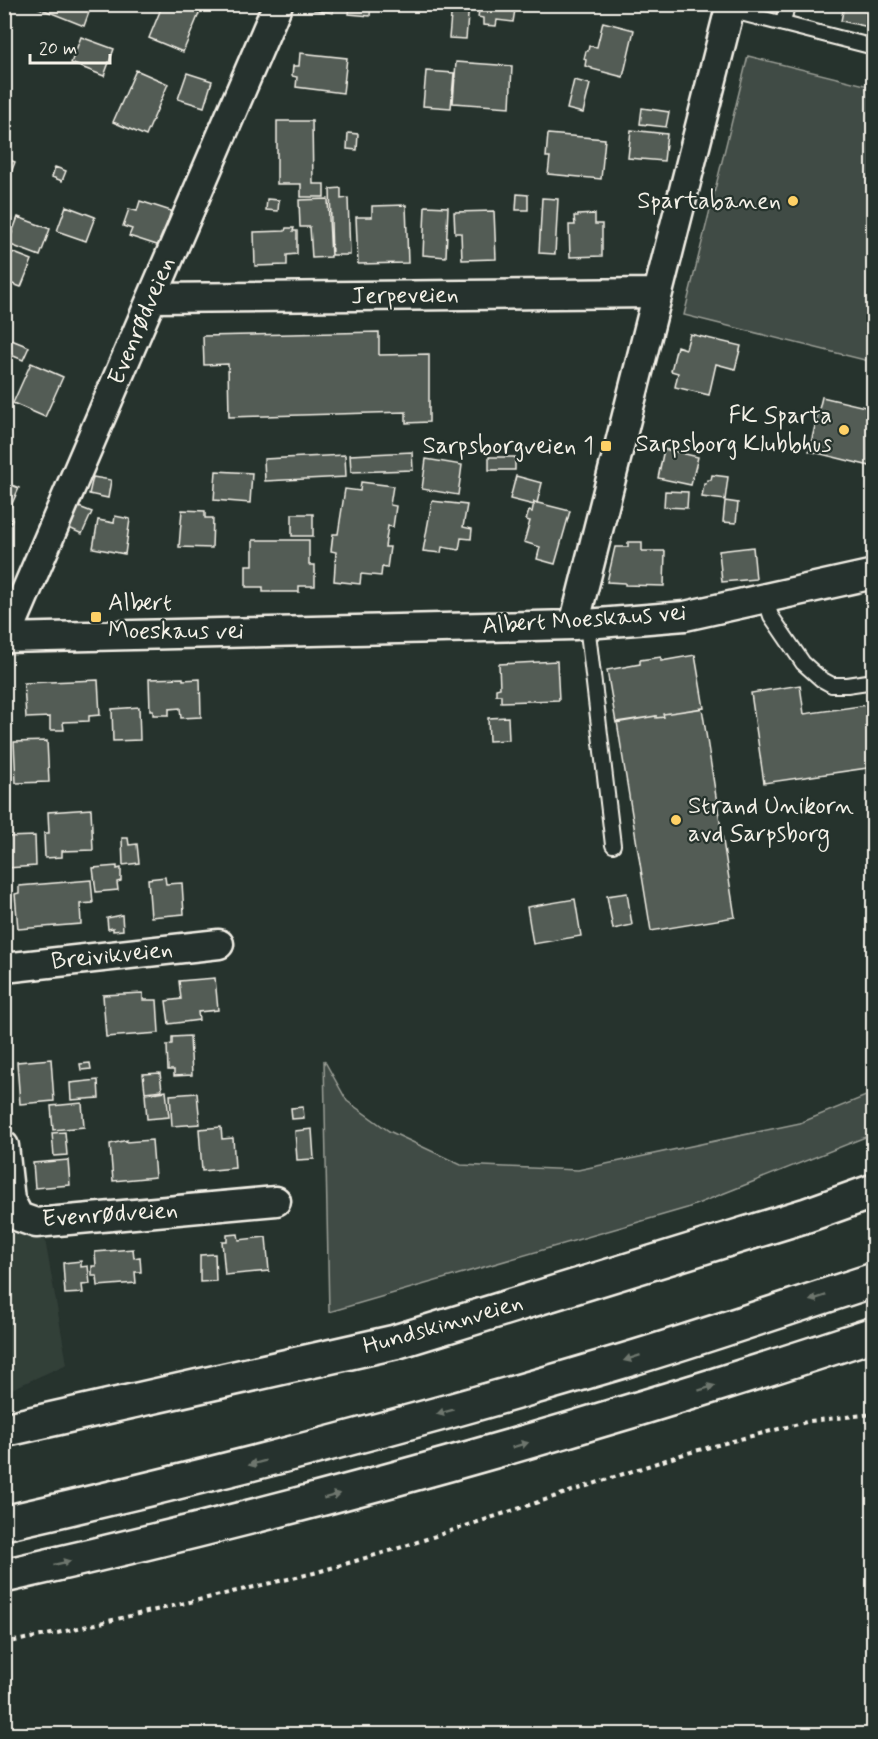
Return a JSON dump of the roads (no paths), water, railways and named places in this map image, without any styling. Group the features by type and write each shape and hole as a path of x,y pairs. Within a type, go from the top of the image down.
{"main road":[{"name":"Hundskinnveien","path":"4,1430 395,1342 807,1215 873,1191"},
{"path":"4,1523 216,1473 479,1403 624,1360 873,1280"},
{"path":"4,1576 222,1525 495,1452 774,1367 873,1334"}],"street":[{"name":"Evenrødveien","path":"5,638 278,4"},
{"path":"581,624 658,293 730,7"},
{"name":"Jerpeveien","path":"152,298 658,293"},
{"name":"Albert Moeskaus vei","path":"5,638 581,624 686,616 873,574"},
{"name":"Breivikveien","path":"4,968 219,944"},
{"name":"Evenrødveien","path":"4,1146 10,1200 19,1217 36,1223 276,1202"}],"lane":[{"path":"783,24 787,4"},
{"path":"730,7 783,24 873,47"},
{"path":"765,598 771,616 804,663 821,679 832,685 873,681"},
{"path":"581,624 613,845"}],"place":[{"name":"Spartabanen","path":"793,201"},
{"name":"FK Sparta Sarpsborg Klubbhus","path":"844,430"},
{"name":"Sarpsborgveien 1","path":"606,446"},
{"name":"Albert Moeskaus vei","path":"96,617"},
{"name":"Strand Unikorn avd Sarpsborg","path":"676,820"}]}
